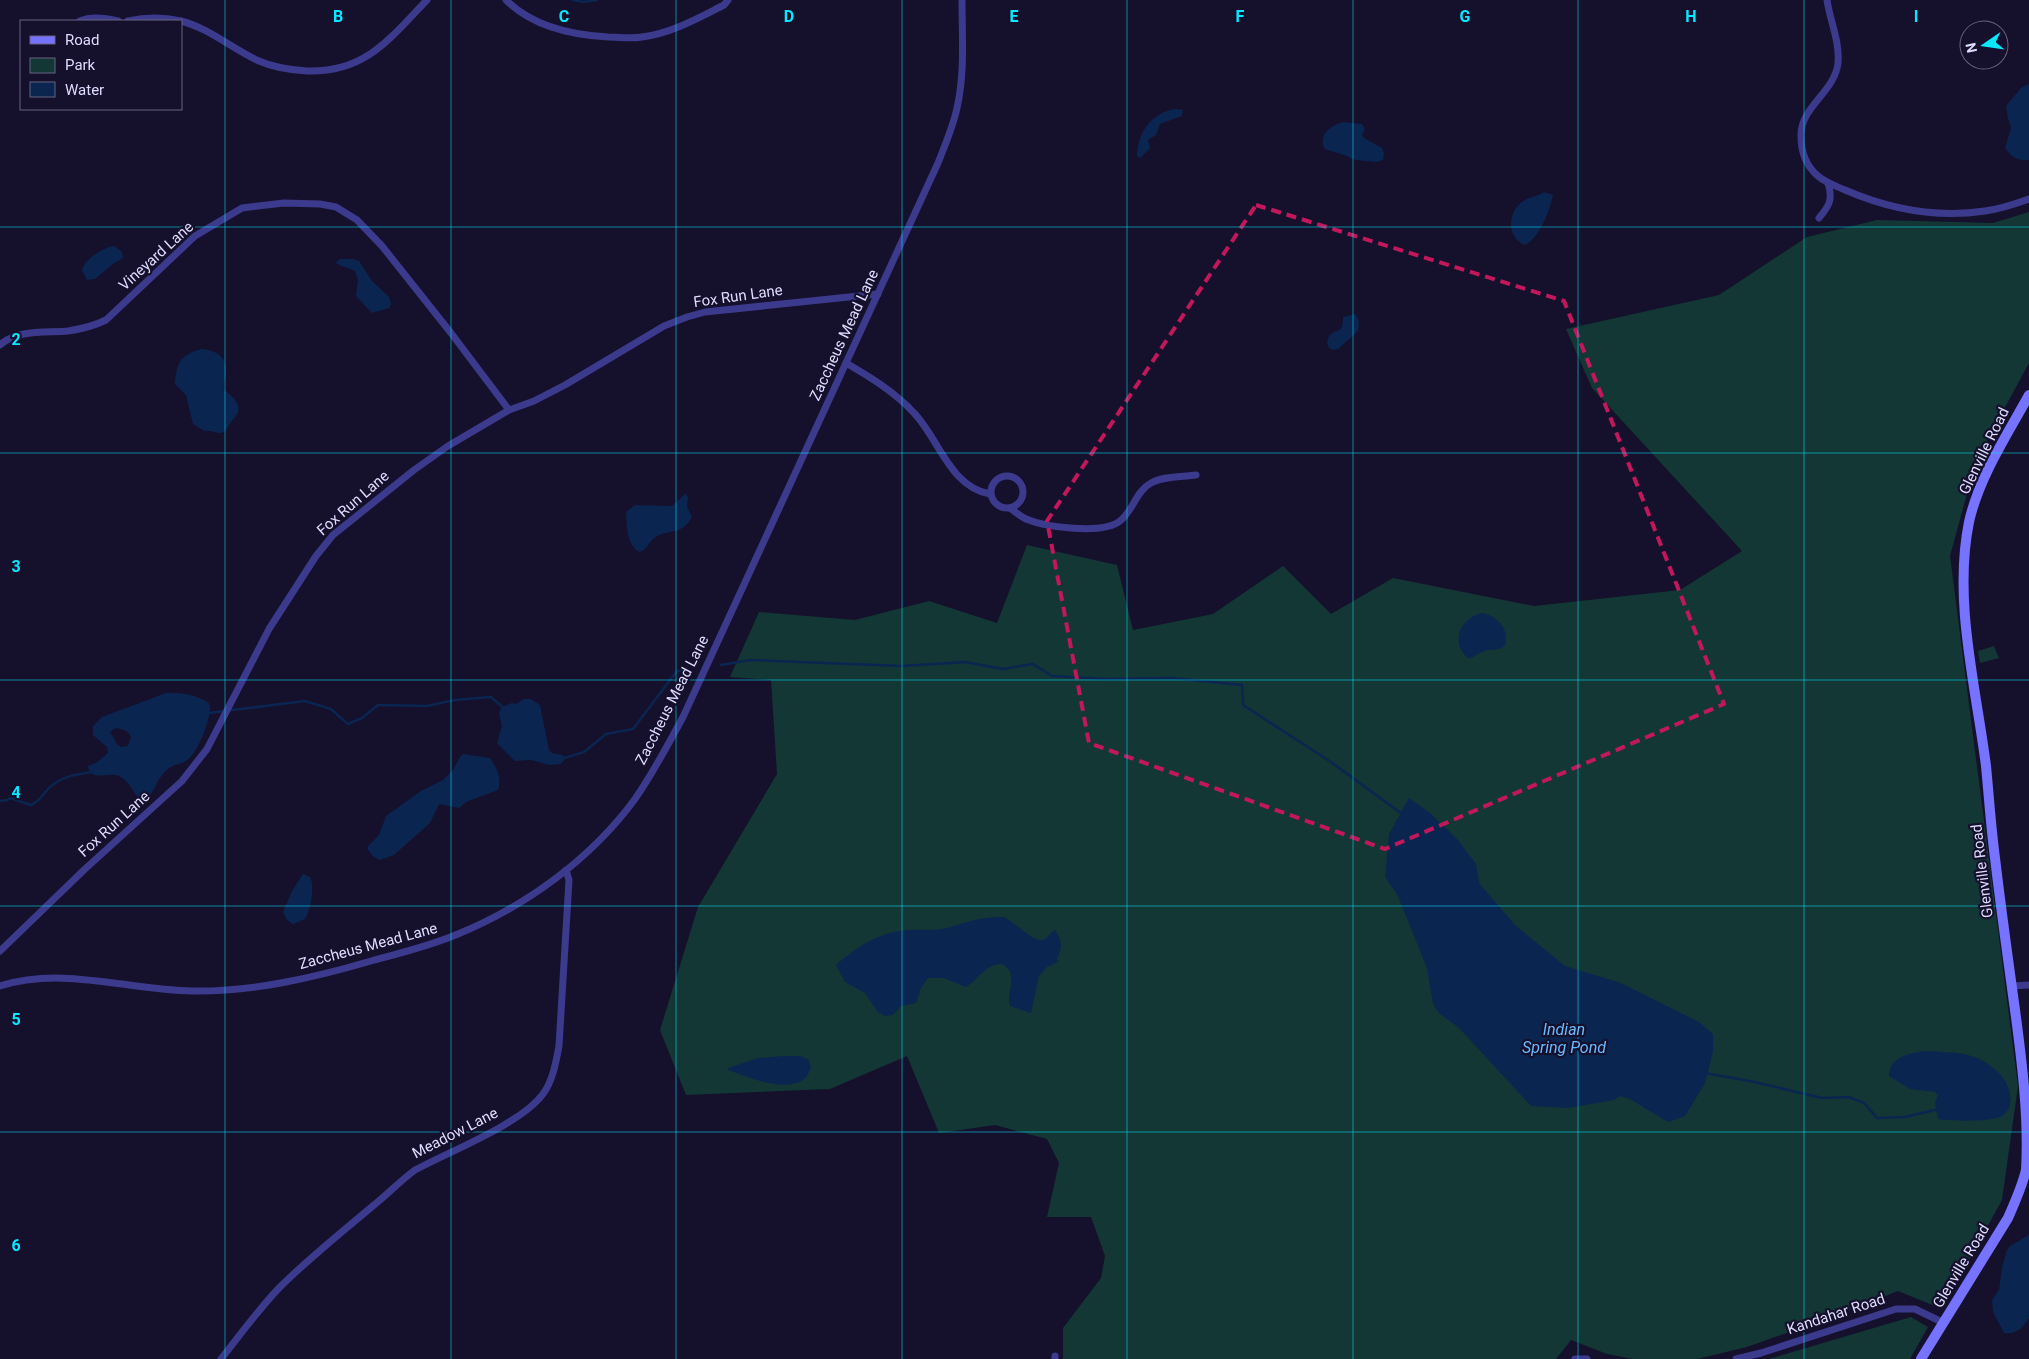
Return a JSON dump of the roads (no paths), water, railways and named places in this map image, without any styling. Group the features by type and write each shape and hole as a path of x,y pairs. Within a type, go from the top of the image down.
{"main road":[{"name":"Glenville Road","path":"1921,1359 2008,1218 2019,1193 2028,1155 2027,1109 1995,858 1986,766 1967,633 1963,571 1970,520 1975,503 1994,459 2029,395"}],"street":[{"path":"182,21 211,32 259,61 282,70 319,71 350,66 367,57 387,42 427,0"},
{"path":"506,0 546,26 565,32 619,37 641,37 677,28 708,13 728,0"},
{"name":"Zaccheus Mead Lane","path":"0,986 29,979 68,978 192,991 226,990 299,979 352,967 456,935 498,915 528,897 566,870 600,839 634,800 661,758 683,717 938,163 952,124 961,84 962,0"},
{"path":"1827,0 1837,49 1838,64 1828,87 1807,114 1801,134 1804,157 1818,176 1828,183 1881,204 1913,211 1953,213 1985,211 2029,198"},
{"path":"132,20 143,17 176,20"},
{"path":"84,20 91,18 114,20"},
{"path":"1819,218 1829,206 1831,200 1828,183"},
{"name":"Vineyard Lane","path":"0,345 5,340 19,335 70,330 95,325 106,320 195,236 242,208 284,203 320,204 336,207 347,212 382,246 509,410"},
{"name":"Fox Run Lane","path":"0,951 85,869 182,781 207,749 269,629 316,556 332,536 414,470 448,446 509,410 559,389 664,326 687,317 705,312 878,294"},
{"path":"846,363 871,378 914,413 959,476 976,490 990,494"},
{"path":"1010,508 1018,504 1023,494 1020,482 1008,476 996,480 990,494 999,507 1010,508 1027,519 1052,526 1079,528 1109,526 1120,521 1143,488 1152,482 1196,475"},
{"name":"Meadow Lane","path":"221,1359 278,1289 404,1178 414,1170 493,1131 521,1114 536,1103 545,1092 557,1062 559,1046 569,880 566,870"},
{"path":"2012,986 2029,985"},
{"name":"Kandahar Road","path":"1736,1359 1761,1353 1896,1309 1915,1309 1944,1323"},
{"path":"1575,1359 1587,1359"}],"water":[{"path":"2029,84 2029,160 2021,160 2015,158 2005,148 2011,128 2006,106 2021,88"},
{"path":"1176,109 1183,110 1182,116 1160,124 1156,135 1148,140 1150,148 1140,158 1137,156 1140,139 1148,125 1160,114"},
{"path":"1343,122 1362,124 1365,129 1362,135 1382,148 1383,160 1377,162 1355,160 1325,149 1323,140 1326,132"},
{"path":"1544,192 1553,195 1549,208 1535,237 1525,245 1519,242 1512,231 1511,225 1514,212 1517,206 1524,200"},
{"path":"114,246 122,252 123,258 95,279 87,280 82,270 90,258"},
{"path":"340,259 359,261 372,281 389,297 391,304 389,308 372,313 356,296 358,280 355,271 337,264 336,262"},
{"path":"1356,314 1359,322 1358,331 1338,349 1333,350 1329,348 1327,342 1329,336 1341,329 1343,317"},
{"path":"202,349 212,351 223,359 226,367 224,390 236,401 239,408 227,429 220,433 204,431 193,424 186,395 175,384 178,365 181,360 189,354"},
{"path":"685,494 688,497 687,507 692,517 688,523 676,531 657,536 647,547 639,552 629,539 626,512 635,505 672,506"},
{"path":"1483,613 1498,620 1504,628 1505,645 1468,658 1462,652 1459,645 1460,631 1469,619"},
{"path":"166,693 194,696 209,703 210,708 207,724 195,751 186,761 167,770 143,802 123,778 115,775 96,775 89,771 88,766 96,763 108,753 107,747 93,735 93,726 102,717","holes":["115,728 124,730 130,735 128,746 121,747 117,744 110,732"]},
{"path":"524,699 531,699 540,705 549,750 552,753 563,755 564,760 561,764 549,765 531,760 515,761 497,743 502,726 499,713 502,707 512,703 516,704"},
{"path":"463,754 490,758 498,773 498,790 466,802 459,808 439,804 430,823 394,855 380,860 374,857 368,850 368,846 379,835 386,816 421,791 443,780 453,770"},
{"name":"Indian Spring Pond","path":"1409,798 1430,813 1457,839 1476,864 1479,883 1515,925 1565,966 1621,983 1699,1022 1713,1034 1713,1052 1705,1083 1685,1116 1668,1122 1630,1099 1620,1096 1614,1100 1568,1108 1531,1106 1459,1028 1439,1013 1433,1004 1427,968 1397,894 1385,877 1389,834"},
{"path":"303,874 310,877 311,904 305,919 293,924 287,920 283,912 292,891"},
{"path":"1004,917 1034,938 1043,940 1055,930 1060,940 1061,947 1057,958 1058,962 1047,967 1039,976 1031,1013 1010,1006 1010,972 1001,964 986,969 966,987 944,978 928,978 921,988 916,1003 901,1006 893,1015 885,1016 878,1012 865,993 845,982 836,965 869,941 897,931 942,929 982,918"},
{"path":"1928,1051 1964,1054 1991,1066 1999,1073 2009,1089 2009,1109 2001,1116 1987,1120 1960,1121 1938,1119 1935,1103 1938,1095 1935,1092 1910,1089 1889,1076 1893,1064 1903,1056"},
{"path":"800,1056 808,1059 811,1067 806,1077 797,1083 786,1085 774,1084 728,1070 728,1068 758,1058"},
{"path":"2029,1235 2029,1318 2016,1332 2004,1333 1993,1312 1992,1300 1999,1290 2002,1267 2007,1250 2010,1246"}],"waterway":[{"path":"573,0 583,2 597,0"},
{"path":"721,665 750,660 902,666 965,662 1003,669 1033,664 1052,676 1107,679 1172,678 1242,685 1243,705 1331,762 1402,814"},
{"path":"561,759 584,752 606,734 633,729 677,671 683,670"},
{"path":"209,713 305,701 331,709 348,724 362,718 378,705 427,706 455,700 491,697 505,709"},
{"path":"0,801 10,798 31,805 38,801 58,781 91,772"},
{"path":"1704,1073 1750,1081 1822,1098 1849,1097 1864,1103 1877,1118 1905,1117 1939,1109"}]}
